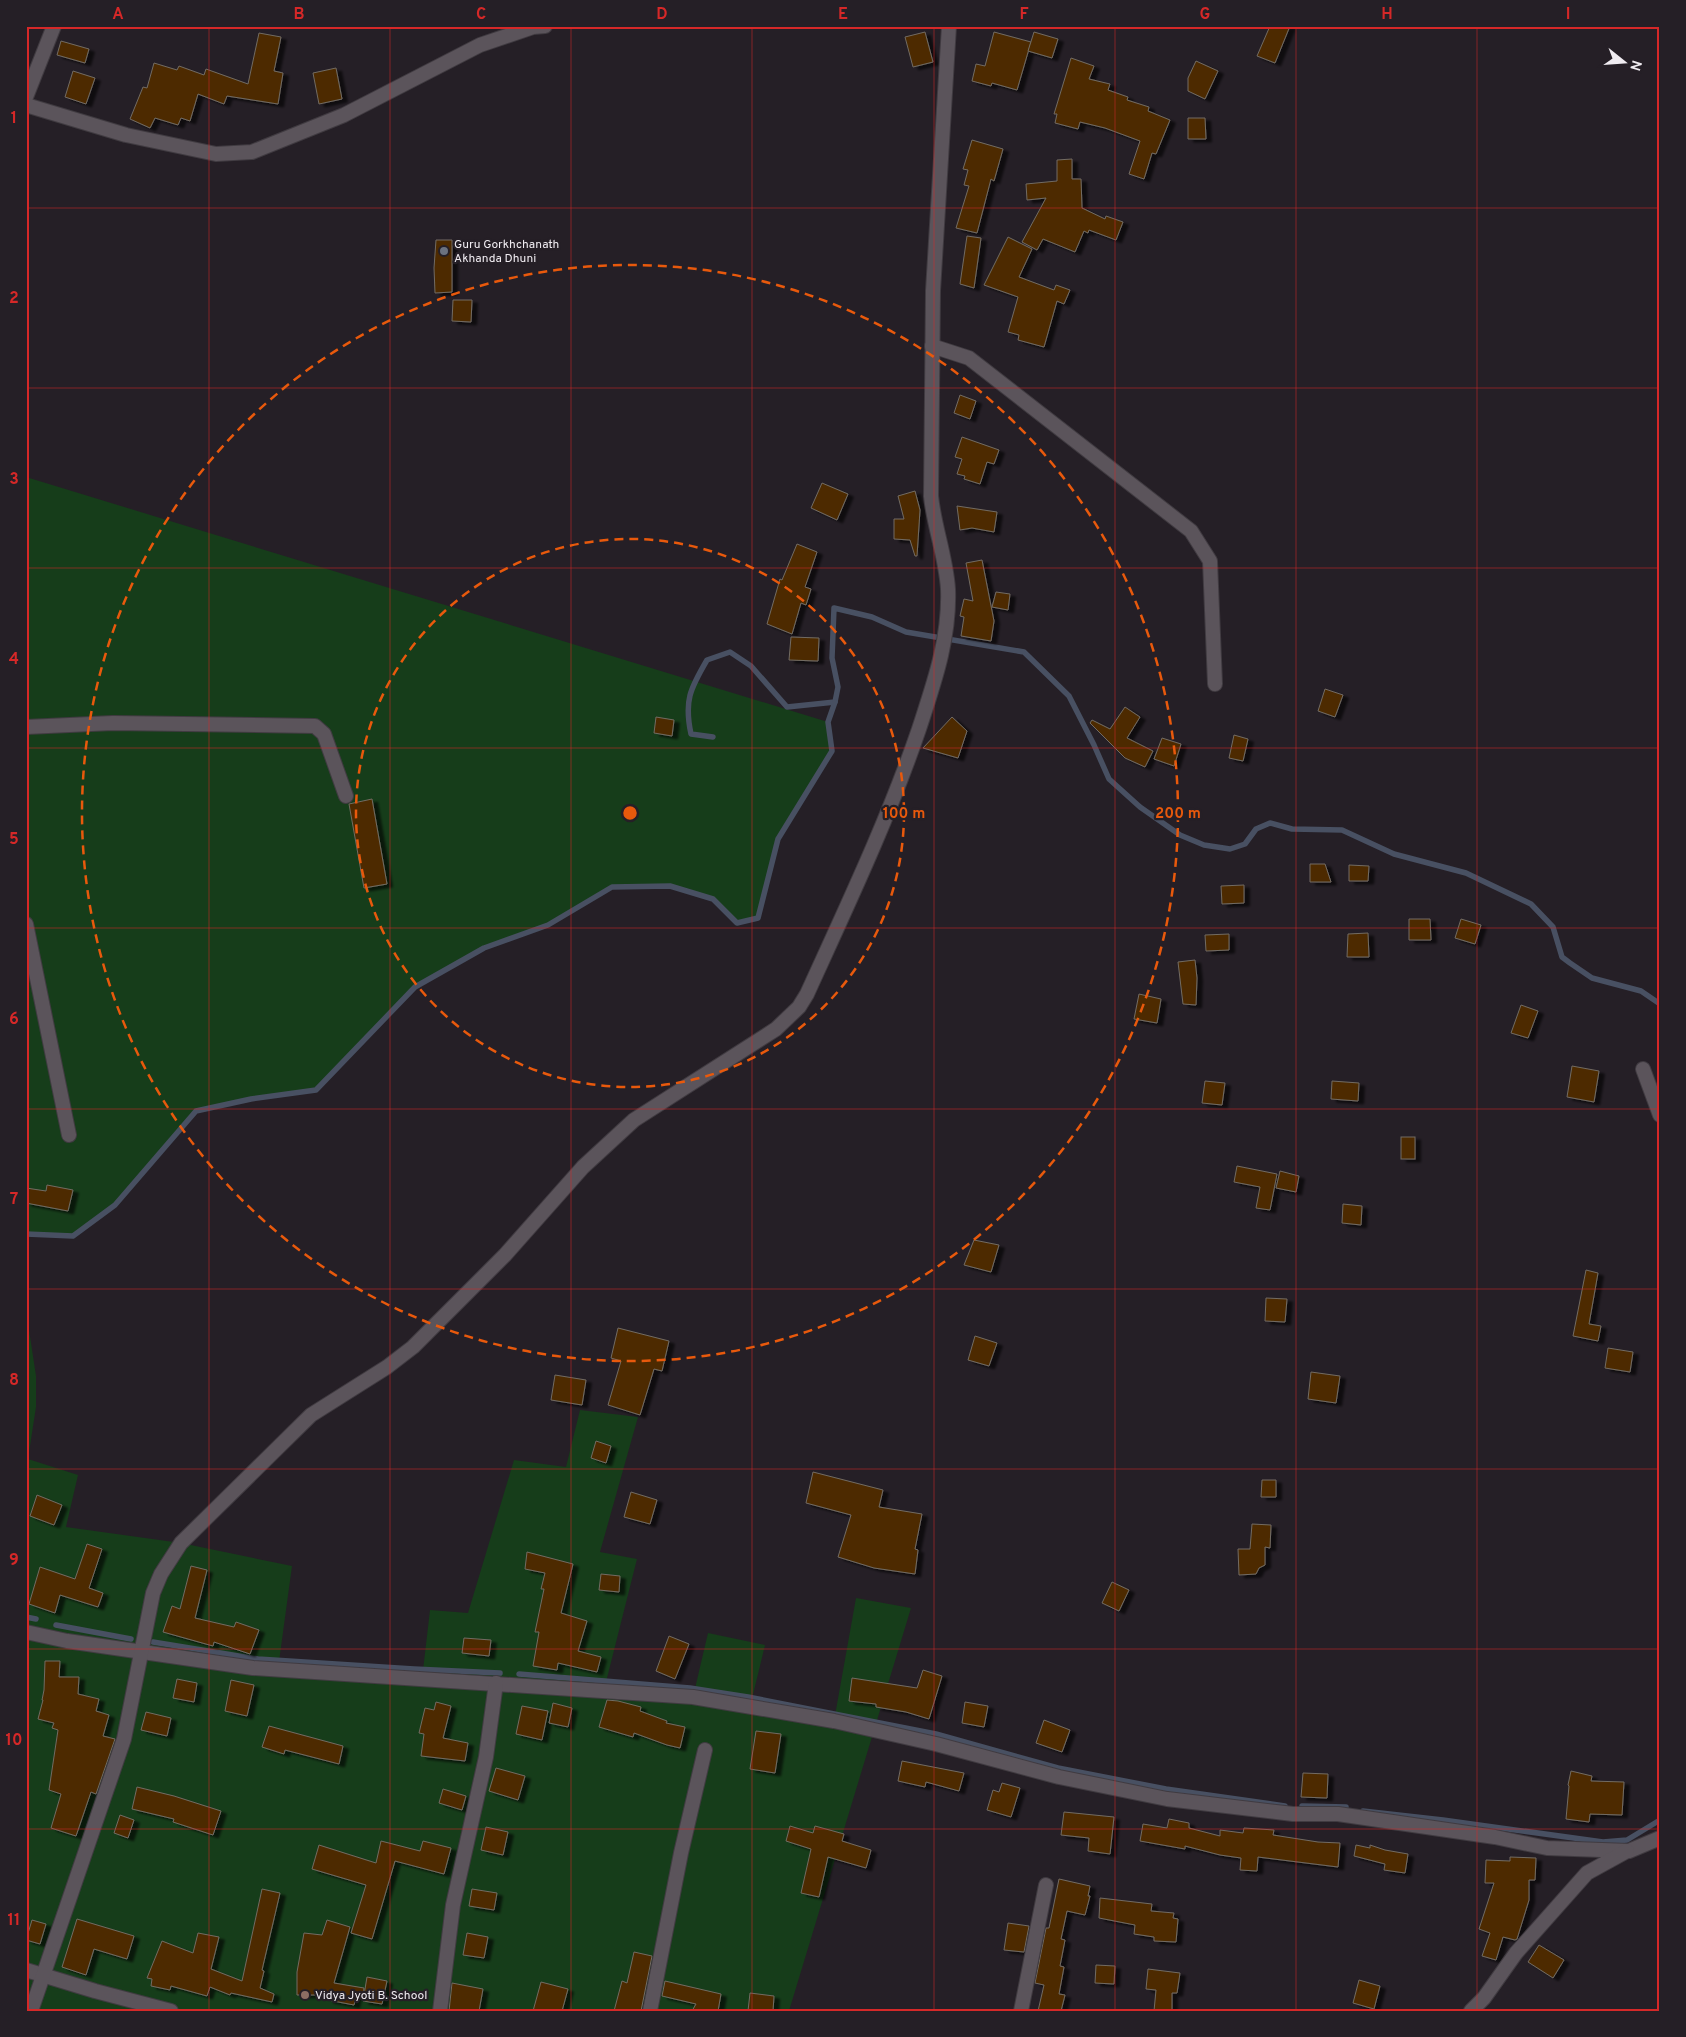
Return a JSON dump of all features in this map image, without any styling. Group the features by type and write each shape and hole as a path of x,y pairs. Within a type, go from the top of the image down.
{"street":[{"path":"26,96 54,26"},
{"path":"26,105 126,135 216,154 252,152 344,115 480,46 533,27 545,26"},
{"path":"31,2011 124,1739 154,1593 162,1574 182,1543 312,1415 412,1348 504,1255 583,1167 634,1120 776,1029 799,1007 807,994 883,827 907,764 940,665 948,590 945,563 931,496 932,346 933,292 949,26"},
{"path":"932,346 969,358 1191,531 1210,560 1216,684"},
{"path":"26,727 113,723 315,726 324,734 346,796"},
{"path":"26,924 68,1135"},
{"path":"1643,1069 1660,1115"},
{"path":"26,1632 67,1641 253,1668 693,1697 824,1719 936,1744 1059,1778 1167,1799 1293,1814 1338,1814 1495,1837 1547,1848 1629,1851"},
{"path":"440,2011 453,1906 486,1756 496,1683"},
{"path":"650,2011 681,1853 705,1750"},
{"path":"1470,2011 1484,1998 1516,1953 1586,1873 1629,1851 1660,1838"},
{"path":"1021,2011 1046,1885"},
{"path":"26,1970 170,2011"}],"green space":[{"path":"26,477 828,722 832,751 778,839 758,918 737,923 713,899 670,886 612,887 548,925 484,948 415,987 316,1090 251,1099 196,1111 115,1205 73,1236 26,1234"},
{"path":"26,1310 36,1376 36,1407 28,1459 78,1475 66,1527 181,1543 292,1566 278,1669 422,1679 430,1610 468,1613 514,1460 566,1467 580,1410 638,1417 600,1552 637,1559 604,1690 693,1697 708,1633 765,1645 750,1707 834,1721 856,1598 911,1608 789,2011 26,2011"}],"building":[{"path":"1270,26 1290,26 1275,63 1257,56"},
{"path":"925,32 933,62 913,67 905,37"},
{"path":"994,32 1031,42 1017,90 992,83 991,86 972,81 976,64 985,66"},
{"path":"1034,32 1058,39 1052,58 1028,51"},
{"path":"259,33 281,37 274,71 283,73 278,104 227,96 224,104 198,94 190,121 181,118 178,125 155,118 150,128 130,119 143,87 147,88 154,63 177,70 179,66 204,75 206,69 248,84"},
{"path":"61,41 89,49 85,63 57,55"},
{"path":"1071,58 1094,66 1089,79 1110,84 1108,90 1128,97 1127,100 1149,107 1148,111 1170,120 1156,154 1152,153 1144,179 1129,174 1140,141 1105,128 1080,122 1078,129 1055,123 1057,114 1054,114"},
{"path":"1196,61 1218,71 1205,99 1188,91 1188,78"},
{"path":"336,68 342,99 319,104 313,73"},
{"path":"73,71 95,78 86,104 65,97"},
{"path":"1188,118 1205,118 1206,139 1188,139"},
{"path":"972,140 1003,149 994,181 991,179 977,233 956,228 969,186 964,185 968,170 963,169"},
{"path":"1072,159 1072,179 1081,179 1082,208 1105,219 1106,216 1123,222 1116,240 1089,230 1088,233 1084,231 1075,252 1043,239 1037,250 1022,242 1046,198 1027,200 1026,184 1057,181 1057,160"},
{"path":"967,236 981,238 974,288 960,284"},
{"path":"1008,237 1032,249 1019,277 1054,290 1056,285 1070,290 1064,304 1057,301 1044,347 1018,340 1019,335 1008,332 1018,297 984,285"},
{"path":"436,240 452,240 452,292 435,293"},
{"path":"453,300 472,300 471,322 452,321"},
{"path":"960,395 976,401 970,419 954,413"},
{"path":"962,437 999,450 994,464 987,462 980,484 964,479 965,476 957,474 962,459 955,457"},
{"path":"822,483 848,494 837,520 811,508"},
{"path":"915,491 920,510 917,556 915,556 910,540 894,539 894,519 904,519 898,496"},
{"path":"957,506 997,512 994,532 972,528 960,530"},
{"path":"797,544 817,552 805,587 811,589 806,605 801,603 792,634 767,624 780,579 782,580"},
{"path":"982,560 994,621 991,641 961,636 964,617 960,616 964,599 973,601 966,563"},
{"path":"996,592 1010,594 1008,610 992,607"},
{"path":"791,637 819,638 818,661 789,660"},
{"path":"1325,689 1343,695 1335,717 1318,711"},
{"path":"1125,707 1140,717 1127,738 1153,751 1145,767 1125,758 1090,723 1092,720 1110,729"},
{"path":"656,717 674,720 672,736 654,733"},
{"path":"952,717 967,731 958,758 923,748"},
{"path":"1234,735 1248,739 1243,761 1229,758"},
{"path":"1162,738 1181,744 1174,766 1154,759"},
{"path":"372,799 387,884 364,888 349,804"},
{"path":"1310,864 1325,864 1331,882 1310,882"},
{"path":"1349,865 1369,866 1368,881 1349,881"},
{"path":"1244,885 1244,903 1222,904 1221,886"},
{"path":"1409,919 1430,919 1431,940 1409,940"},
{"path":"1461,919 1481,925 1475,944 1455,938"},
{"path":"1368,933 1369,957 1347,957 1348,934"},
{"path":"1229,934 1229,950 1206,951 1205,935"},
{"path":"1195,960 1197,978 1196,1005 1183,1004 1178,962"},
{"path":"1139,994 1161,999 1157,1023 1134,1019"},
{"path":"1521,1005 1538,1011 1528,1038 1511,1033"},
{"path":"1572,1066 1599,1071 1594,1102 1567,1097"},
{"path":"1205,1081 1225,1083 1222,1105 1202,1103"},
{"path":"1332,1081 1359,1083 1358,1101 1331,1099"},
{"path":"1401,1137 1415,1137 1415,1159 1401,1159"},
{"path":"1237,1166 1277,1174 1270,1210 1256,1208 1260,1187 1234,1182"},
{"path":"1280,1171 1299,1176 1296,1192 1276,1188"},
{"path":"47,1185 73,1190 68,1211 26,1203 26,1188 46,1191"},
{"path":"1343,1204 1362,1206 1361,1225 1342,1223"},
{"path":"974,1240 999,1245 991,1272 964,1265"},
{"path":"1586,1270 1598,1273 1589,1324 1601,1326 1598,1341 1573,1336"},
{"path":"1266,1298 1287,1299 1285,1322 1265,1321"},
{"path":"618,1328 669,1341 662,1371 654,1369 640,1415 608,1405 621,1361 611,1358"},
{"path":"975,1336 997,1343 989,1366 968,1360"},
{"path":"1608,1348 1633,1352 1630,1372 1605,1368"},
{"path":"1311,1372 1340,1376 1336,1403 1308,1399"},
{"path":"555,1375 586,1380 582,1405 551,1400"},
{"path":"596,1441 611,1446 606,1463 591,1458"},
{"path":"813,1472 883,1490 879,1507 922,1514 915,1549 918,1550 915,1574 874,1568 838,1557 851,1515 806,1503"},
{"path":"1262,1480 1276,1480 1276,1497 1261,1497"},
{"path":"631,1492 657,1500 650,1524 624,1517"},
{"path":"37,1495 62,1505 54,1525 30,1516"},
{"path":"1252,1524 1271,1525 1270,1548 1265,1547 1265,1565 1259,1568 1256,1574 1239,1575 1238,1549 1250,1549"},
{"path":"87,1544 102,1549 89,1588 103,1593 98,1607 60,1595 55,1613 29,1604 40,1567 75,1579"},
{"path":"527,1552 573,1564 561,1613 587,1621 578,1651 601,1657 597,1672 558,1663 557,1670 533,1666 539,1632 535,1632 544,1589 541,1589 545,1573 525,1569"},
{"path":"191,1566 207,1570 195,1618 234,1627 236,1622 259,1630 250,1654 214,1642 213,1646 163,1632 172,1606 180,1609"},
{"path":"601,1574 620,1576 619,1592 599,1590"},
{"path":"1112,1582 1129,1590 1119,1611 1102,1603"},
{"path":"669,1636 689,1644 675,1679 656,1671"},
{"path":"464,1638 491,1640 489,1656 462,1653"},
{"path":"45,1661 60,1661 59,1677 79,1677 78,1694 99,1699 96,1711 109,1715 103,1736 115,1739 96,1794 91,1792 76,1836 51,1828 61,1794 49,1790 58,1730 52,1728 54,1723 38,1719 43,1700"},
{"path":"923,1670 942,1676 929,1719 906,1712 876,1707 876,1704 849,1701 852,1678 917,1688"},
{"path":"177,1679 197,1683 194,1702 173,1698"},
{"path":"231,1680 254,1685 247,1716 225,1711"},
{"path":"607,1700 641,1707 640,1711 667,1721 666,1723 685,1727 680,1748 634,1733 633,1737 599,1727"},
{"path":"436,1702 451,1706 443,1738 468,1743 465,1761 421,1756 424,1734 419,1733 425,1708 434,1710"},
{"path":"965,1702 988,1706 984,1727 962,1723"},
{"path":"553,1703 572,1708 568,1727 549,1723"},
{"path":"522,1706 548,1711 542,1740 516,1734"},
{"path":"146,1712 171,1718 167,1736 141,1730"},
{"path":"1044,1720 1070,1730 1062,1752 1036,1743"},
{"path":"269,1726 343,1746 339,1764 285,1750 284,1754 262,1747"},
{"path":"756,1731 781,1734 775,1773 750,1769"},
{"path":"902,1761 964,1773 959,1791 926,1782 925,1787 898,1781"},
{"path":"496,1768 525,1776 518,1800 489,1791"},
{"path":"1571,1771 1592,1776 1591,1781 1624,1782 1622,1815 1590,1814 1589,1822 1566,1819 1568,1785"},
{"path":"1303,1773 1328,1774 1327,1798 1301,1797"},
{"path":"1002,1783 1020,1788 1011,1817 987,1810 993,1790 999,1792"},
{"path":"137,1787 174,1796 221,1811 213,1835 173,1822 174,1819 132,1809"},
{"path":"443,1789 466,1796 462,1810 439,1803"},
{"path":"1064,1812 1114,1817 1110,1854 1088,1851 1089,1838 1061,1835"},
{"path":"120,1815 134,1820 128,1838 114,1833"},
{"path":"1169,1819 1189,1823 1189,1828 1220,1836 1220,1830 1243,1833 1244,1828 1274,1830 1273,1835 1318,1842 1340,1843 1338,1867 1258,1857 1257,1871 1240,1870 1241,1858 1185,1846 1185,1849 1140,1841 1143,1824 1167,1828"},
{"path":"790,1826 813,1833 815,1826 844,1834 842,1841 871,1850 866,1868 828,1857 819,1897 801,1893 811,1849 786,1841"},
{"path":"486,1827 508,1832 503,1855 481,1850"},
{"path":"381,1841 420,1851 423,1841 451,1848 444,1874 395,1861 372,1939 351,1933 366,1885 312,1869 319,1845 376,1863"},
{"path":"1356,1845 1370,1848 1370,1845 1408,1854 1405,1873 1384,1870 1385,1864 1354,1856"},
{"path":"1510,1857 1536,1858 1535,1880 1529,1880 1529,1900 1517,1939 1503,1937 1496,1960 1482,1956 1490,1933 1479,1929 1494,1883 1485,1883 1486,1860 1510,1861"},
{"path":"1059,1879 1090,1886 1088,1896 1090,1896 1085,1915 1067,1911 1061,1939 1065,1940 1060,1966 1064,1967 1059,1994 1065,1995 1061,2011 1038,2011 1044,1985 1035,1983 1046,1928 1049,1928"},
{"path":"262,1889 280,1893 262,1970 264,1971 260,1988 274,1994 272,2002 231,1993 230,1995 210,1987 207,1996 171,1986 170,1990 151,1986 152,1979 147,1978 162,1941 193,1953 198,1933 219,1937 211,1969 242,1981"},
{"path":"472,1889 497,1893 494,1910 469,1906"},
{"path":"1100,1898 1152,1904 1151,1911 1174,1913 1173,1918 1178,1919 1176,1942 1154,1941 1154,1937 1134,1934 1135,1925 1099,1918"},
{"path":"77,1919 134,1936 127,1959 94,1949 86,1975 62,1967"},
{"path":"32,1920 46,1924 40,1944 26,1940"},
{"path":"327,1920 350,1927 334,1983 364,1988 363,1996 356,1996 354,2005 328,2000 329,1995 297,1995 297,1972 304,1933 322,1935"},
{"path":"1008,1923 1029,1926 1024,1952 1004,1950"},
{"path":"467,1933 488,1937 484,1958 463,1955"},
{"path":"1539,1945 1564,1960 1553,1978 1528,1962"},
{"path":"634,1952 652,1956 641,2011 614,2011 622,1981 627,1983"},
{"path":"1096,1965 1115,1966 1114,1984 1095,1983"},
{"path":"1148,1969 1180,1973 1177,1993 1172,1993 1172,2011 1154,2011 1156,1990 1146,1989"},
{"path":"367,1977 387,1981 382,2004 363,2001"},
{"path":"1359,1980 1380,1986 1374,2009 1353,2003"},
{"path":"665,1981 721,1994 718,2011 692,2011 696,2004 662,1996"},
{"path":"541,1982 568,1989 562,2011 533,2011"},
{"path":"452,1983 483,1989 479,2011 449,2011"},
{"path":"750,1993 774,1996 773,2011 748,2011"}],"waterway":[{"path":"713,737 691,734 688,713 690,696 696,679 707,660 730,652 751,666 787,707 835,702 838,687 832,658 834,608 872,617 906,632 1024,652 1069,696 1109,779 1140,807 1180,835 1204,845 1230,849 1245,844 1256,829 1270,823 1292,829 1342,830 1394,854 1466,873 1531,904 1553,927 1562,957 1592,978 1641,991 1660,1004"},
{"path":"26,1234 73,1236 115,1205 196,1111 251,1099 316,1090 415,987 484,948 548,925 612,887 670,886 713,899 737,923 758,918 778,839 832,751 828,722 835,702"},
{"path":"26,1617 36,1619"},
{"path":"56,1625 131,1639"},
{"path":"153,1642 258,1659 500,1673"},
{"path":"519,1674 690,1688 748,1697 936,1734 1058,1768 1166,1789 1285,1806"},
{"path":"1302,1806 1346,1807"},
{"path":"1363,1811 1603,1842 1627,1840 1660,1820"}],"place":[{"name":"Guru Gorkhchanath Akhanda Dhuni","path":"444,251"},
{"name":"Vidya Jyoti B. School","path":"305,1995"}]}
